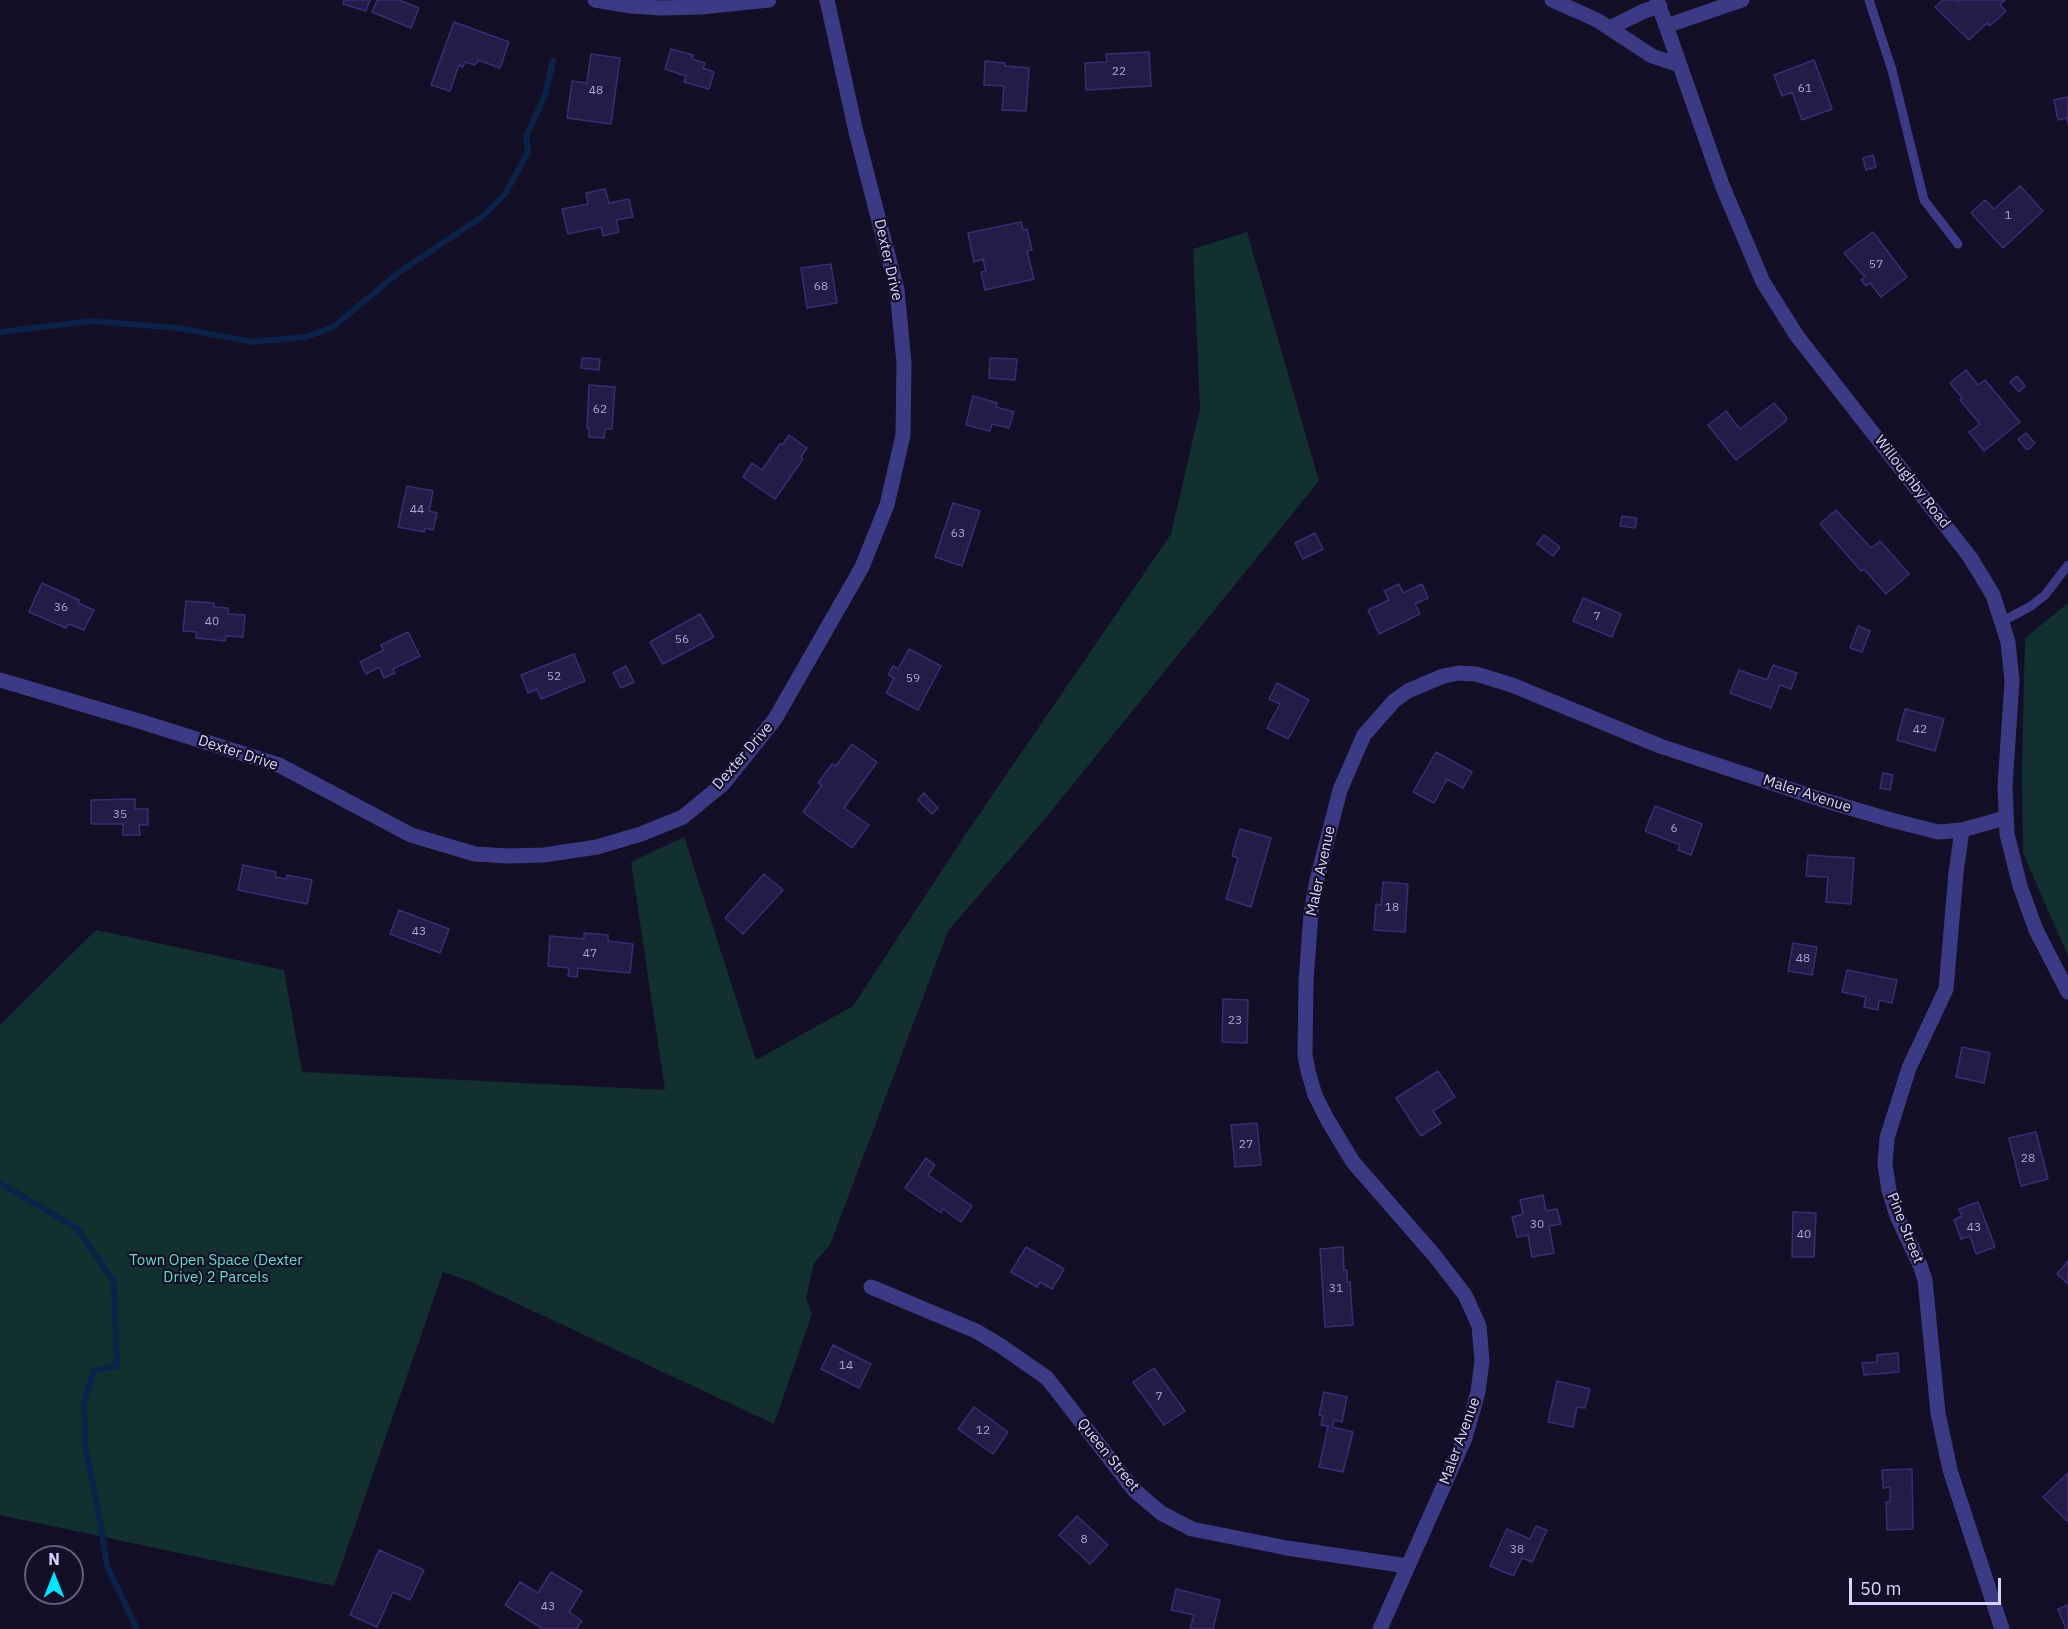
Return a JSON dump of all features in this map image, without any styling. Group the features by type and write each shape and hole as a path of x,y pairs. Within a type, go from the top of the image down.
{"street":[{"path":"595,0 661,8 701,7 769,0"},
{"name":"Dexter Drive","path":"0,680 279,765 411,835 476,854 544,855 597,847 641,834 683,817 723,784 775,719 862,567 888,505 903,435 904,363 897,290 856,132 827,0"},
{"path":"1552,0 1610,28 1652,56 1679,65"},
{"path":"1666,26 1742,0"},
{"path":"1610,28 1658,3"},
{"name":"Willoughby Road","path":"1658,3 1722,185 1762,282 1797,336 1970,557 1993,595 2008,642 2012,681 2004,786 2005,818 2011,855 2036,930 2068,992"},
{"name":"Maler Avenue","path":"1380,1629 1465,1438 1478,1392 1482,1344 1479,1326 1465,1295 1434,1255 1353,1162 1315,1095 1308,1071 1305,1035 1306,981 1313,902 1340,790 1364,735 1394,701 1408,691 1443,676 1459,673 1476,674 1512,685 1660,746 1820,799 1938,832 1962,830 2005,818"},
{"name":"Pine Street","path":"1962,830 1946,989 1909,1068 1887,1138 1886,1165 1889,1190 1897,1216 1925,1280 1938,1413 1950,1470 2002,1629"},
{"name":"Queen Street","path":"871,1287 976,1331 1047,1378 1134,1490 1161,1513 1192,1528 1287,1548 1407,1566"}],"lane":[{"path":"1869,0 1892,70 1924,200 1958,244"},
{"path":"2003,621 2031,606 2045,595 2068,565"}],"green space":[{"name":"Town Open Space (Dexter Drive) 2 Parcels","path":"1247,232 1319,481 1048,815 948,931 830,1245 814,1263 806,1298 812,1314 774,1424 469,1281 443,1272 334,1586 0,1515 0,1025 96,930 284,970 302,1072 665,1090 631,862 684,837 756,1060 853,1006 967,832 1171,534 1200,409 1193,249"},
{"path":"2068,603 2068,956 2023,853 2022,772 2025,638"}],"building":[{"path":"344,0 370,0 366,11 343,4"},
{"path":"377,0 399,0 419,8 411,28 372,12"},
{"path":"1943,0 1958,2 1960,0 2005,0 2000,5 2006,11 1990,26 1987,23 1969,40 1935,7"},
{"path":"454,22 509,42 500,68 478,60 475,65 465,62 463,67 459,65 450,91 431,85"},
{"path":"671,49 693,55 692,59 705,63 703,68 714,72 709,89 684,82 686,76 665,69"},
{"path":"1149,52 1151,86 1086,90 1085,63 1107,62 1106,54"},
{"path":"591,54 620,58 611,124 567,118 572,81 587,83"},
{"path":"1814,60 1832,109 1802,120 1792,92 1782,96 1774,75"},
{"path":"985,61 1029,68 1026,111 1002,110 1004,86 984,85"},
{"path":"2068,97 2068,124 2067,118 2058,120 2054,100"},
{"path":"1873,155 1876,167 1866,170 1863,158"},
{"path":"2020,186 2043,211 2003,248 1971,213 1985,200 1994,209"},
{"path":"605,189 609,203 629,199 633,217 616,220 619,232 603,236 601,227 568,234 562,209 588,204 586,193"},
{"path":"1021,222 1023,230 1027,229 1032,250 1027,251 1034,279 985,290 981,272 986,271 983,259 974,262 968,233"},
{"path":"1873,232 1907,277 1881,297 1870,283 1866,286 1861,280 1865,277 1844,253"},
{"path":"831,264 837,303 807,308 801,268"},
{"path":"582,358 600,359 599,370 581,368"},
{"path":"990,358 1017,359 1015,380 989,378"},
{"path":"1966,370 1978,385 1985,380 2020,422 1984,451 1969,432 1980,424 1960,400 1962,398 1950,383"},
{"path":"2017,376 2025,386 2019,392 2010,382"},
{"path":"589,385 615,387 612,429 605,429 604,438 589,437 589,428 587,428"},
{"path":"973,396 997,403 996,407 1014,412 1009,428 992,424 990,431 966,425"},
{"path":"1774,403 1787,418 1785,422 1736,460 1708,425 1726,411 1740,429"},
{"path":"2026,433 2035,443 2029,449 2026,449 2018,439"},
{"path":"789,435 807,448 801,457 803,459 775,499 743,477 752,463 762,470"},
{"path":"407,486 433,491 429,511 437,513 433,530 425,528 424,532 398,527"},
{"path":"953,503 980,511 962,566 935,557"},
{"path":"1836,510 1871,548 1880,541 1909,574 1886,594 1864,569 1861,571 1820,524"},
{"path":"1622,516 1637,518 1635,528 1620,526"},
{"path":"1315,533 1323,549 1303,559 1295,543"},
{"path":"1544,535 1560,547 1553,556 1537,544"},
{"path":"42,583 79,600 78,603 94,610 84,630 69,624 66,628 29,612"},
{"path":"1399,584 1403,593 1422,584 1428,598 1415,604 1420,614 1379,634 1368,610 1389,600 1384,591"},
{"path":"1583,598 1621,614 1612,637 1573,621"},
{"path":"186,601 214,603 214,607 228,608 228,614 245,615 243,637 226,636 225,641 196,638 197,632 183,631"},
{"path":"700,614 714,637 663,664 650,642"},
{"path":"1858,626 1870,631 1862,652 1850,648"},
{"path":"408,632 420,656 393,669 395,673 384,678 379,667 366,674 360,662 384,650 381,645"},
{"path":"909,649 941,666 918,710 886,693 894,678 888,675 893,666 898,669"},
{"path":"574,654 585,681 541,699 537,689 528,693 521,675"},
{"path":"1773,665 1797,673 1791,689 1780,685 1771,708 1730,693 1739,670 1767,680"},
{"path":"626,666 634,682 621,688 613,673"},
{"path":"1277,683 1309,700 1288,739 1267,728 1280,704 1269,699"},
{"path":"1905,709 1944,719 1935,751 1897,740"},
{"path":"852,744 877,762 844,808 869,825 852,848 803,812 822,785 818,783 832,764 836,766"},
{"path":"1436,752 1472,772 1463,788 1447,779 1434,803 1413,792"},
{"path":"1883,773 1893,775 1890,790 1880,788"},
{"path":"924,793 938,808 932,814 918,800"},
{"path":"135,799 135,809 148,809 148,825 139,825 140,835 123,835 123,824 91,824 91,800"},
{"path":"1655,806 1702,824 1691,855 1678,850 1680,845 1645,831"},
{"path":"1240,829 1271,838 1251,907 1226,899 1238,858 1232,856"},
{"path":"1808,855 1854,858 1851,904 1826,902 1828,877 1806,876"},
{"path":"243,865 276,872 275,877 286,879 287,875 312,880 307,904 238,890"},
{"path":"764,874 783,890 743,934 725,918"},
{"path":"1383,882 1408,884 1405,932 1374,930 1376,904 1381,905"},
{"path":"399,910 449,929 440,953 390,934"},
{"path":"584,933 608,935 608,941 633,944 630,973 578,968 577,977 568,976 569,968 548,966 550,936 584,939"},
{"path":"1793,943 1817,947 1812,975 1788,971"},
{"path":"1847,970 1897,980 1892,1003 1879,1000 1878,1010 1864,1007 1866,997 1842,992"},
{"path":"1223,999 1248,1000 1247,1043 1222,1042"},
{"path":"1962,1047 1990,1053 1984,1083 1956,1077"},
{"path":"1438,1071 1455,1097 1433,1111 1441,1123 1421,1136 1396,1098"},
{"path":"1257,1123 1261,1165 1235,1167 1231,1125"},
{"path":"2036,1132 2048,1179 2021,1186 2009,1138"},
{"path":"926,1158 935,1165 928,1175 972,1206 961,1222 943,1209 941,1213 905,1188"},
{"path":"1543,1195 1546,1211 1557,1209 1561,1224 1549,1226 1554,1253 1532,1257 1528,1235 1517,1237 1512,1217 1523,1214 1520,1200"},
{"path":"1978,1202 1995,1247 1976,1254 1970,1236 1961,1239 1954,1220 1962,1216 1959,1209"},
{"path":"1793,1212 1816,1213 1814,1257 1792,1257"},
{"path":"1026,1247 1064,1269 1052,1289 1040,1282 1037,1287 1011,1272"},
{"path":"1343,1247 1344,1270 1347,1270 1347,1282 1350,1282 1353,1325 1325,1327 1320,1249"},
{"path":"2068,1261 2068,1284 2057,1274"},
{"path":"833,1345 871,1364 859,1388 821,1369"},
{"path":"1898,1353 1899,1372 1864,1375 1862,1363 1877,1362 1877,1355"},
{"path":"1154,1368 1185,1411 1164,1425 1133,1382"},
{"path":"1557,1381 1590,1389 1585,1408 1577,1407 1573,1427 1548,1422"},
{"path":"1324,1392 1347,1397 1342,1422 1334,1420 1332,1427 1353,1432 1343,1472 1319,1467 1328,1426 1321,1425 1323,1416 1319,1415"},
{"path":"974,1407 1008,1432 993,1454 958,1429"},
{"path":"1912,1469 1913,1529 1887,1530 1886,1502 1890,1502 1890,1487 1883,1488 1882,1470"},
{"path":"2068,1473 2068,1522 2043,1497"},
{"path":"1077,1516 1108,1545 1090,1564 1059,1535"},
{"path":"1536,1526 1547,1530 1532,1562 1522,1558 1514,1575 1490,1566 1507,1529 1530,1539"},
{"path":"379,1550 424,1570 410,1600 393,1592 377,1627 350,1615"},
{"path":"551,1572 582,1591 569,1612 582,1621 576,1629 543,1629 505,1605 520,1582 538,1593"},
{"path":"1176,1589 1220,1600 1213,1629 1190,1629 1194,1615 1171,1610"},
{"path":"2068,1605 2068,1629 2066,1629 2058,1609"}],"waterway":[{"path":"0,332 91,321 179,328 252,342 306,337 333,327 398,273 483,216 505,194 528,152 526,137 545,95 553,61"},
{"path":"0,1183 77,1228 114,1282 117,1366 94,1370 84,1403 85,1445 107,1566 137,1629"}]}
